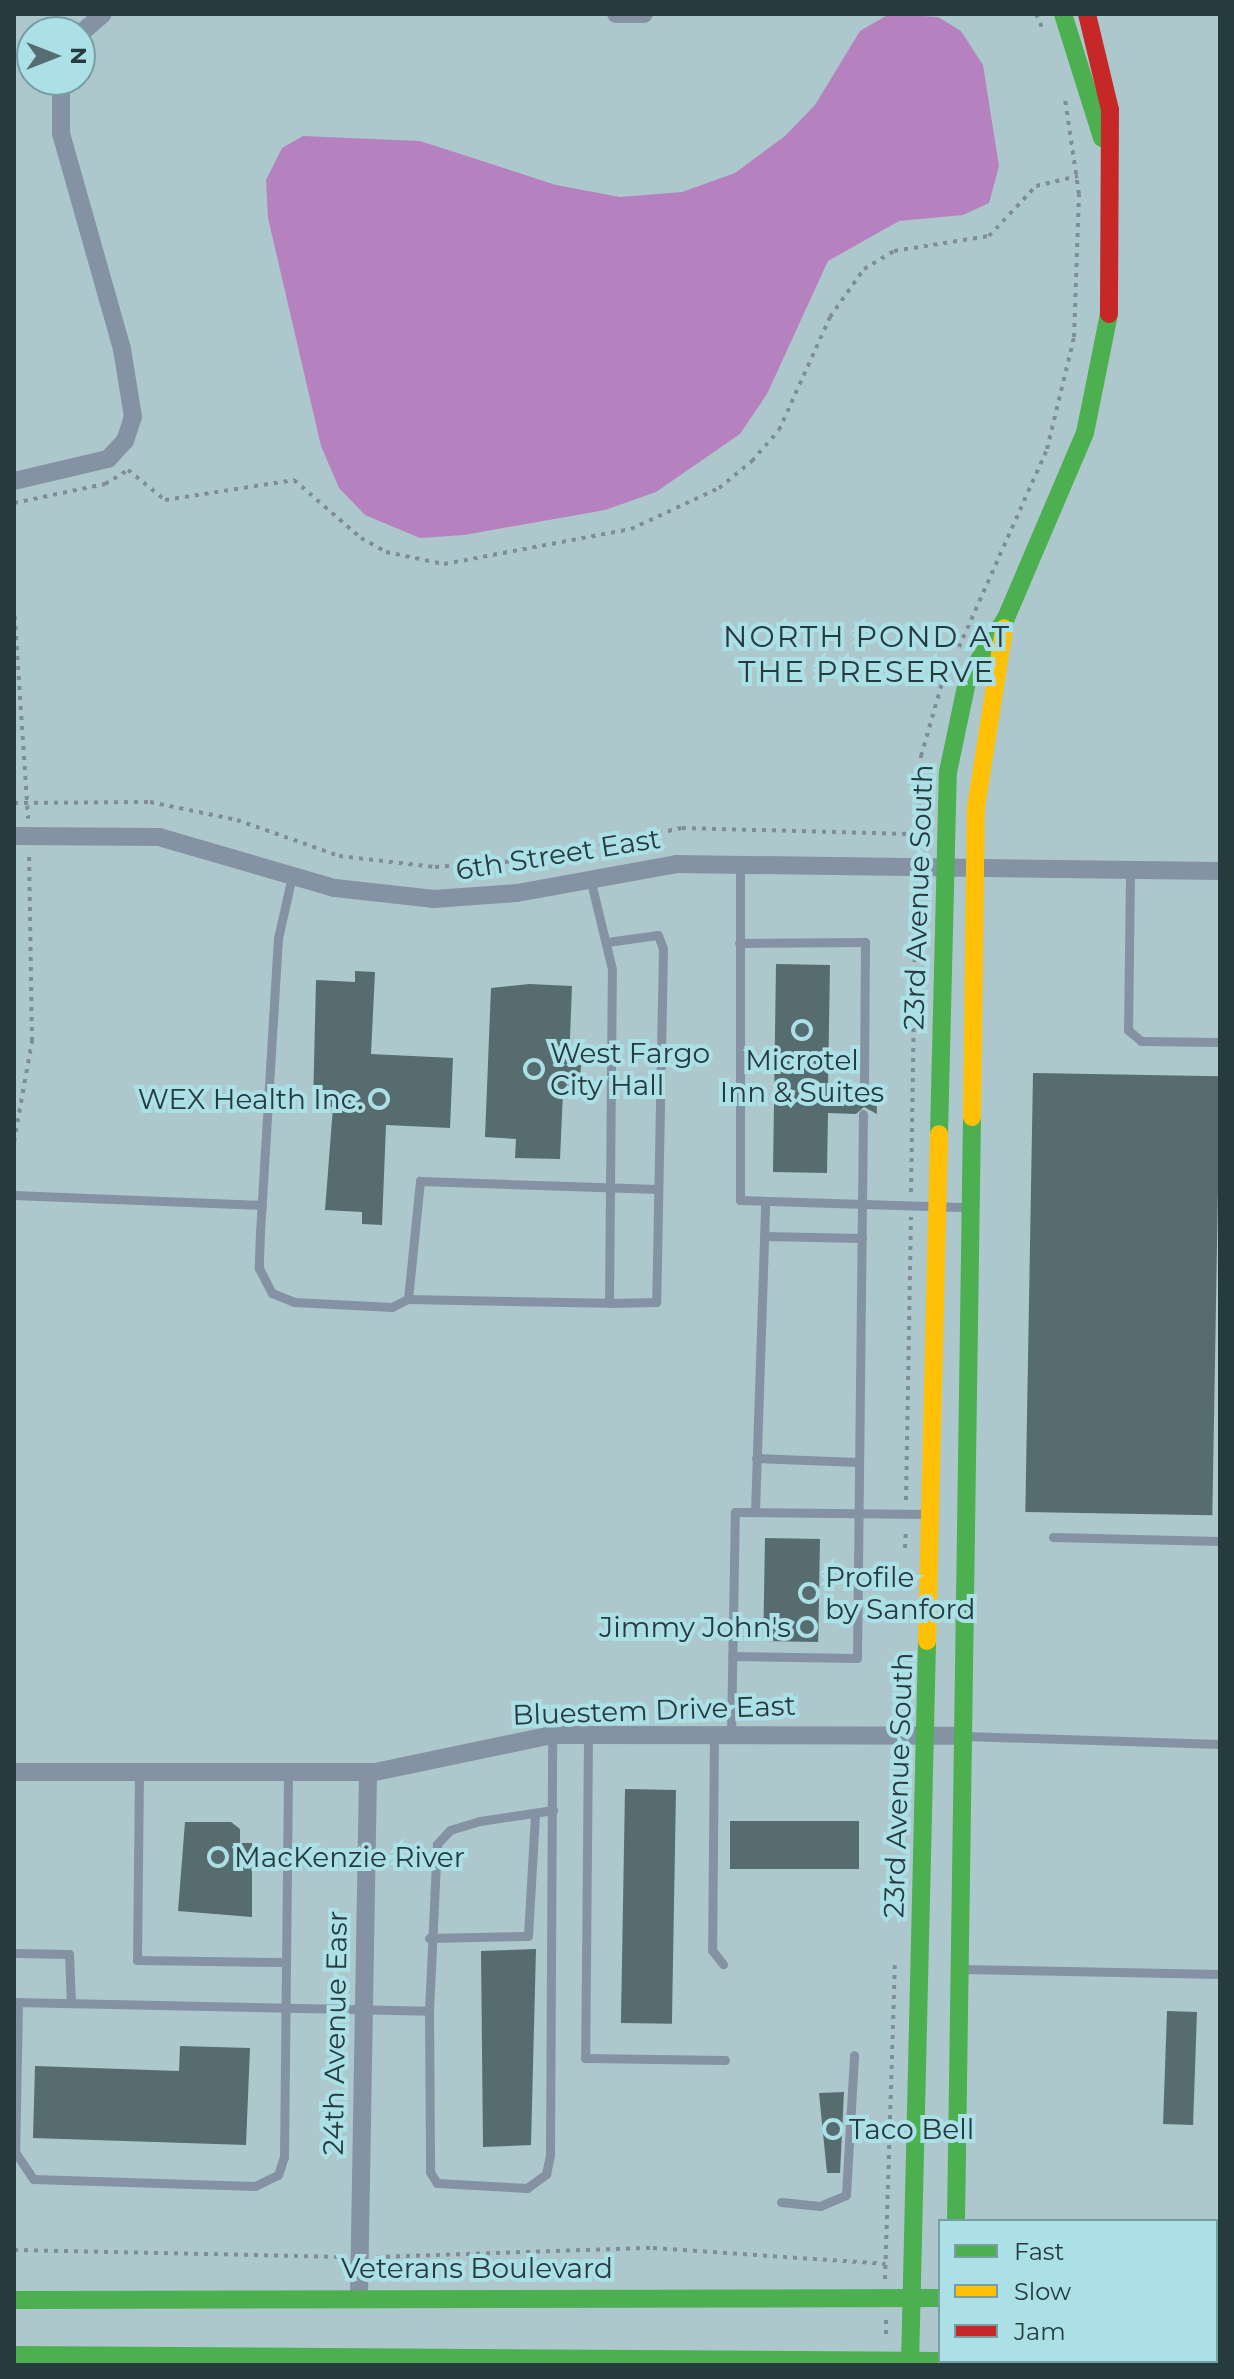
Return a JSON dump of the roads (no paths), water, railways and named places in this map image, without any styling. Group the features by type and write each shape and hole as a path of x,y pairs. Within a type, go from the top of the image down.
{"street":[{"path":"616,14 644,14"},
{"path":"1063,14 1111,167"},
{"path":"1006,618 1085,433 1111,297 1111,167 1107,85 1087,14"},
{"path":"14,481 97,464 118,451 133,417 61,133 61,96"},
{"name":"23rd Avenue South","path":"910,2363 933,1514 942,867 948,772 968,677 1006,618"},
{"name":"23rd Avenue South","path":"956,2219 976,869 984,733 1006,618"},
{"name":"6th Street East","path":"14,836 159,837 292,876 434,899 590,878 649,866 740,864 1220,871"},
{"name":"Bluestem Drive East","path":"14,1772 368,1772 552,1735 964,1736"},
{"name":"24th Avenue Easr","path":"359,2295 368,1772"},
{"name":"Veterans Boulevard","path":"14,2300 359,2295 938,2298"},
{"path":"14,2355 353,2360 938,2361"},
{"path":"1137,2363 1220,2364"}],"lane":[{"path":"740,864 737,1189 740,1200 765,1204 971,1207"},
{"path":"1130,871 1128,1030 1141,1041 1220,1042"},
{"path":"292,876 278,938 259,1268 280,1298 392,1307 408,1299 656,1302 663,949 658,935 607,942"},
{"path":"590,878 607,942 611,1187 609,1303"},
{"path":"739,943 865,942 864,1086"},
{"path":"732,1656 857,1658 863,1114"},
{"path":"408,1299 420,1181 658,1189"},
{"path":"14,1195 262,1205"},
{"path":"755,1512 765,1204"},
{"path":"764,1236 862,1238"},
{"path":"756,1458 858,1462"},
{"path":"723,1964 712,1950 722,1734 732,1656 735,1512 933,1514"},
{"path":"1053,1537 1220,1541"},
{"path":"552,1735 553,1810 550,2155 546,2174 527,2188 437,2183 430,2172 429,1938 437,1844 450,1830 553,1810"},
{"path":"588,1735 585,2058 725,2060"},
{"path":"964,1736 1220,1744"},
{"path":"139,1772 137,1960 286,1962"},
{"path":"288,1772 286,2007 284,2157 278,2175 255,2186 47,2183 33,2179 15,2152 16,2002 286,2007 364,2008 429,2011"},
{"path":"429,1938 528,1936 535,1813"},
{"path":"14,1953 69,1954 71,2003"},
{"path":"960,1969 1220,1974"},
{"path":"781,2202 820,2206 846,2195 854,2055"}],"place":[{"name":"Microtel Inn & Suites","path":"802,1030"},
{"name":"West Fargo City Hall","path":"534,1069"},
{"name":"WEX Health Inc.","path":"379,1099"},
{"name":"Profile by Sanford","path":"809,1593"},
{"name":"Jimmy John's","path":"807,1627"},
{"name":"MacKenzie River","path":"218,1857"},
{"name":"Taco Bell","path":"833,2129"}],"district":[{"name":"NORTH POND AT THE PRESERVE","path":"867,654"}]}
